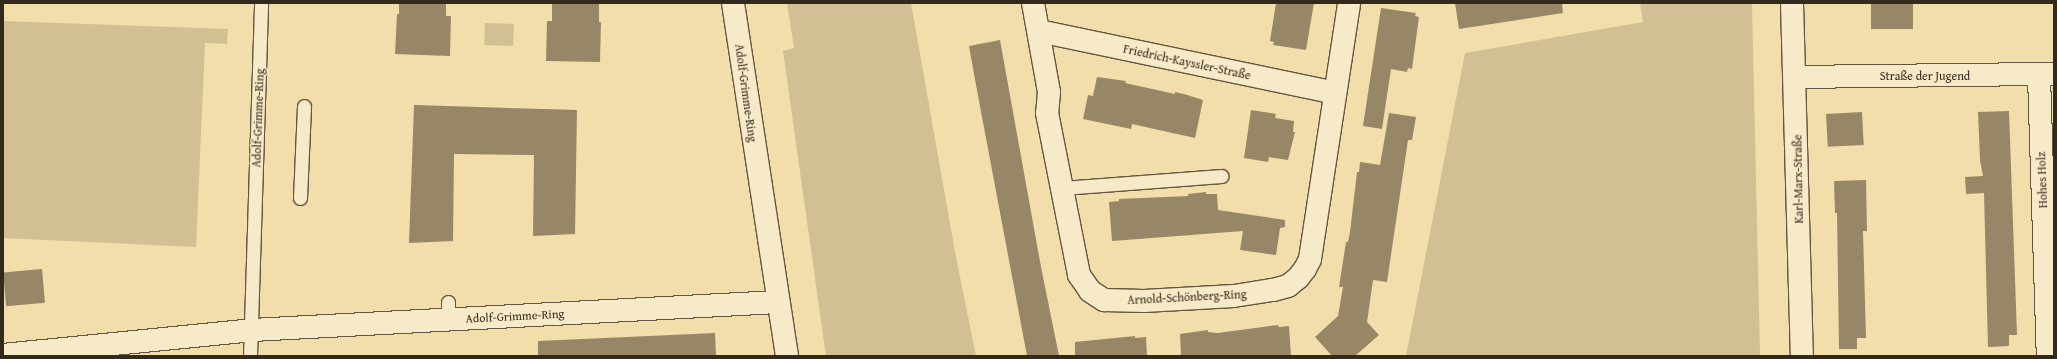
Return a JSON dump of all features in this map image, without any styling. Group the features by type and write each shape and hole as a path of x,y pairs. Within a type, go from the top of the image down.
{"street":[{"name":"Adolf-Grimme-Ring","path":"733,3 787,356"},
{"name":"Arnold-Schönberg-Ring","path":"1033,3 1049,92 1047,113 1079,275 1090,291 1104,300 1144,301 1234,296 1273,290 1288,286 1298,278 1310,258 1349,3"},
{"name":"Karl-Marx-Straße","path":"1792,3 1802,356"},
{"name":"Friedrich-Kayssler-Straße","path":"1039,31 1335,93"},
{"name":"Straße der Jugend","path":"1795,77 2046,75"},
{"name":"Hohes Holz","path":"2046,75 2048,356"},
{"name":"Adolf-Grimme-Ring","path":"3,355 448,311 778,302"}],"lane":[{"name":"Adolf-Grimme-Ring","path":"250,356 261,3"},
{"path":"300,198 304,106"},
{"path":"1062,188 1222,176"}],"shaded area":[{"path":"787,3 911,3 955,252 976,356 826,356 783,51 794,48"},
{"path":"1640,3 1752,3 1760,356 1406,356 1465,53 1643,22"},
{"path":"3,21 228,29 227,44 205,43 196,247 3,238"},
{"path":"485,23 514,24 513,46 484,45"}],"building":[{"path":"399,3 446,3 446,16 451,16 450,56 395,54"},
{"path":"552,3 599,3 599,22 601,22 600,62 546,61 547,21 552,21"},
{"path":"1276,3 1314,3 1306,50 1273,45 1274,42 1270,41"},
{"path":"1455,3 1562,3 1563,13 1459,29"},
{"path":"1871,3 1913,3 1913,29 1871,29"},
{"path":"1381,8 1416,13 1415,16 1419,17 1412,69 1408,68 1407,72 1391,69 1382,129 1363,126"},
{"path":"1000,40 1041,267 1059,356 1027,356 976,85 969,46"},
{"path":"1097,77 1126,81 1125,83 1175,94 1175,92 1203,100 1195,138 1132,124 1131,129 1083,119 1088,95 1093,96"},
{"path":"414,105 577,110 575,234 533,236 534,155 454,154 453,241 409,243"},
{"path":"1251,110 1276,114 1275,118 1294,121 1293,132 1295,132 1288,160 1269,157 1268,162 1244,158"},
{"path":"2009,111 2017,335 2009,335 2009,346 1988,347 1984,193 1966,194 1965,177 1983,176 1980,160 1978,112"},
{"path":"1862,112 1864,145 1828,147 1826,114"},
{"path":"1389,113 1416,117 1412,140 1408,140 1387,282 1373,280 1367,322 1379,335 1355,356 1332,356 1315,337 1338,316 1343,287 1339,287 1346,242 1348,242 1350,232 1357,172 1359,172 1360,162 1380,165"},
{"path":"1866,180 1867,231 1863,231 1866,338 1857,338 1857,349 1839,349 1837,213 1835,213 1834,181"},
{"path":"1206,192 1206,194 1217,194 1218,210 1285,220 1285,227 1280,228 1276,255 1240,250 1243,231 1112,241 1109,202 1119,201 1119,199 1188,196 1188,194"},
{"path":"42,269 45,303 6,306 3,272"},
{"path":"1278,325 1279,327 1289,326 1291,356 1181,356 1180,334 1208,330 1208,332 1218,333"},
{"path":"715,333 716,356 538,356 538,341"},
{"path":"1135,336 1135,338 1146,337 1147,356 1075,356 1075,342"}]}
